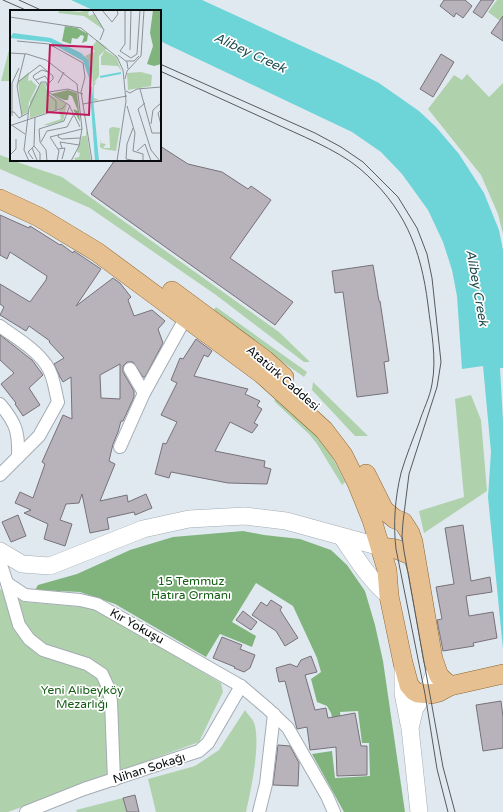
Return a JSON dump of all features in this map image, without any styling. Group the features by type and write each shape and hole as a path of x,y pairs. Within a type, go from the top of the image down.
{"main road":[{"name":"Atatürk Caddesi","path":"0,185 38,202 63,216 210,318 265,360 293,384 338,429 358,455 384,510 395,519 403,522 410,533 419,574 433,659 436,669 443,680 450,686"},
{"name":"Atatürk Caddesi","path":"0,198 40,218 97,252 262,374 302,409 329,436 343,455 372,520 387,570 389,596 403,663 410,685 414,691 424,694"},
{"path":"0,551 22,564 50,566 143,529 189,519 245,516 286,521 381,547 396,549 413,556 419,574"},
{"path":"342,537 377,586 389,596"},
{"name":"Atatürk Caddesi","path":"403,663 403,693 407,721 410,728 418,812"},
{"name":"Atatürk Caddesi","path":"410,728 415,708 430,688 436,669"},
{"path":"424,694 440,692 450,686 503,674"}],"street":[{"path":"120,447 144,393 186,317"},
{"path":"0,326 31,349 47,367 53,381 58,402 39,436 0,475"},
{"path":"130,369 144,393"},
{"path":"0,404 11,417 19,438 18,457"},
{"path":"0,562 19,625 29,639 43,650 87,664 102,674 108,687 111,701 114,780"},
{"name":"Kır Yokuşu","path":"7,583 25,595 80,600 97,604 241,686 288,728 326,796 332,810"},
{"name":"Nihan Sokağı","path":"26,812 199,751 208,743 241,686"},
{"path":"259,812 266,784 274,714"}],"green space":[{"path":"497,0 503,0 503,23 488,12"},
{"path":"10,46 10,81 1,81"},
{"path":"467,74 489,97 503,83 503,234 498,214 481,175 428,109 454,75 462,80"},
{"path":"0,155 10,159 10,161 62,177 279,332 310,362 304,362 216,295 90,208 0,169"},
{"path":"216,307 307,372 304,377 212,312"},
{"path":"313,382 368,436 355,436 312,390"},
{"path":"471,395 481,420 487,491 424,533 419,511 464,497 455,399"},
{"path":"278,397 324,441 345,482 342,485 317,444 309,434 274,401"},
{"name":"15 Temmuz Hatıra Ormanı","path":"243,531 300,539 331,550 347,565 365,591 375,625 383,661 405,812 344,812 312,754 332,751 335,778 370,776 369,743 362,743 358,711 340,712 343,734 336,736 331,713 327,706 317,702 311,679 321,672 317,658 293,606 256,583 232,622 256,636 252,647 220,634 206,657 115,604 80,592 35,590 38,585 77,574 130,550 173,537"},
{"name":"Yeni Alibeyköy Mezarlığı","path":"0,589 24,602 94,608 221,683 223,692 199,742 8,812 0,812"},
{"path":"245,710 254,724 256,735 256,757 246,812 156,812 148,779 195,766 219,750"},
{"path":"123,798 127,812 77,812 76,810"}],"water":[{"name":"Alibey Creek","path":"71,0 202,0 379,83 419,111 436,127 459,154 484,193 499,230 503,250 503,368 500,368 503,421 503,649 488,497 491,452 483,366 462,369 457,296 452,270 443,242 428,210 402,174 381,152 352,132 161,41 161,10 93,10"}],"building":[{"path":"444,0 465,0 472,6 463,18 456,13 454,17 440,6"},
{"path":"481,0 494,0 482,18 473,12"},
{"path":"503,16 503,41 491,33"},
{"path":"441,54 454,62 433,97 420,89"},
{"path":"161,147 188,164 222,172 248,189 251,186 271,200 230,258 293,302 275,325 91,194 114,161 161,161"},
{"path":"0,215 29,228 30,226 60,245 61,244 73,253 74,251 101,269 76,306 113,278 120,283 131,297 128,300 134,316 152,310 165,321 158,329 163,343 145,377 143,377 133,362 127,362 123,366 123,372 134,391 134,397 123,421 121,421 113,444 109,461 115,464 100,501 127,495 128,502 146,494 152,508 135,515 134,512 107,518 109,529 90,533 82,494 79,503 66,504 60,520 72,524 65,546 44,539 48,524 24,513 31,510 15,503 20,492 33,498 45,464 42,462 63,415 72,419 71,377 63,382 60,377 54,364 64,358 49,342 50,341 29,326 26,331 0,315 4,307 0,304 0,284 30,302 46,280 47,276 10,252 7,259 0,255","holes":["120,364 120,399 101,398 100,375"]},
{"path":"373,265 389,361 384,362 388,393 357,397 343,292 335,293 332,271"},
{"path":"0,335 32,360 43,375 29,388 40,405 23,416 15,404 16,403 1,384 14,373 0,360"},
{"path":"196,339 212,351 208,357 204,355 194,376 248,389 245,394 260,401 257,406 262,409 254,423 258,425 252,433 230,422 215,451 265,461 264,467 271,469 267,484 228,483 171,472 169,478 155,474 163,443 166,444 177,422 161,415 177,383 171,380 180,358 183,359"},
{"path":"18,515 26,536 11,542 2,522"},
{"path":"463,525 471,581 490,577 492,592 466,596 469,616 493,612 497,638 473,643 474,646 443,651 437,620 442,619 436,587 454,584 445,528"},
{"path":"271,600 282,607 280,610 298,638 285,646 276,631 252,615 261,602 267,606"},
{"path":"243,611 257,622 251,630 236,620"},
{"path":"222,637 242,645 240,649 255,655 250,668 244,672 213,658"},
{"path":"311,656 317,672 305,675 315,710 326,708 328,718 355,713 361,746 367,746 367,775 337,776 336,747 310,750 307,727 297,729 285,681 279,682 276,668 290,664 297,667 301,660"},
{"path":"501,701 503,717 503,748 483,751 476,705"},
{"path":"278,745 290,746 299,763 298,786 273,785"},
{"path":"135,795 139,812 127,812 123,798"}],"tram line":[{"path":"3,0 26,10"},
{"path":"19,0 41,10"},
{"path":"161,64 315,133 341,147 363,162 398,197 417,228 427,254 432,278 441,362 437,387 409,474 402,536 443,767 455,812"},
{"path":"161,71 317,143 350,161 375,182 388,197 408,229 415,247 425,284 433,344 434,364 430,394 401,473 395,511 395,540 425,694 437,769 448,812"}]}
